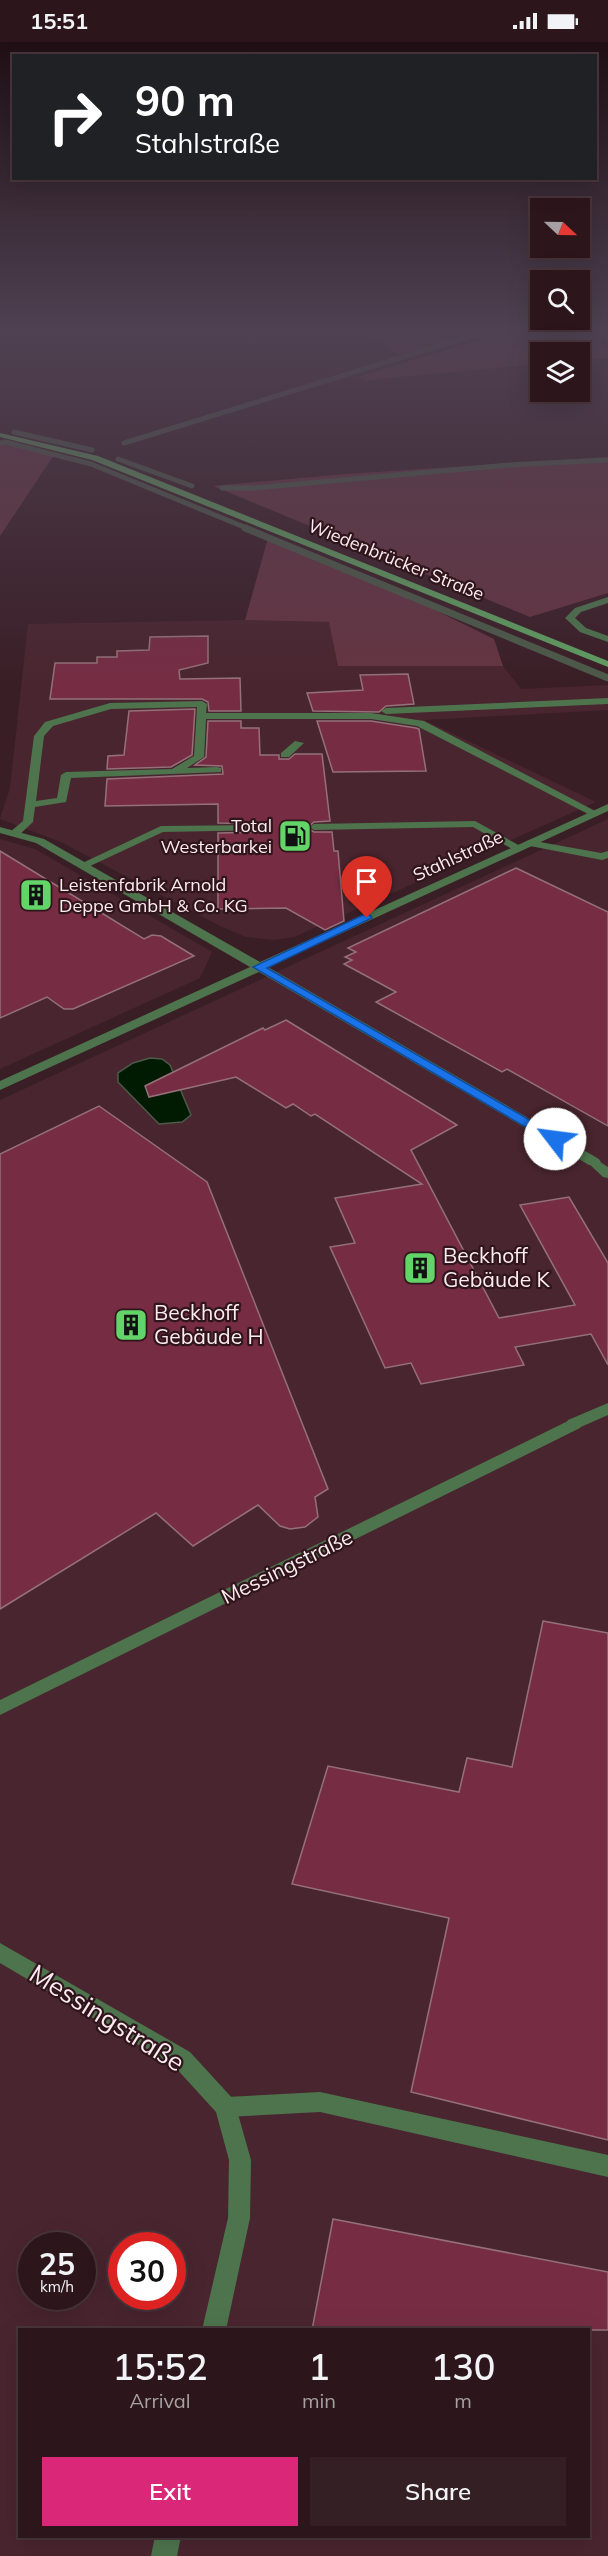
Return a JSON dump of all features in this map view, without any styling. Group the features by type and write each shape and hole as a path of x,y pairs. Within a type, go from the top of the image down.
{"main road":[{"name":"Wiedenbrücker Straße","path":"66,451 95,458 608,664"}],"street":[{"path":"608,600 578,610 570,618 583,630 608,639"},
{"path":"371,716 389,711 608,701"},
{"path":"14,834 28,822 39,736 49,724 110,706 202,704 199,757 174,772"},
{"path":"203,716 371,716 420,723 594,813"},
{"path":"285,755 299,743"},
{"path":"30,805 62,800 66,775 217,770"},
{"name":"Stahlstraße","path":"0,1086 608,807"},
{"path":"314,827 475,824 524,845 602,857 608,854"},
{"path":"84,865 161,829 265,828"},
{"path":"0,830 40,841 84,865 594,1162 608,1174"},
{"name":"Messingstraße","path":"0,1708 608,1408"},
{"name":"Messingstraße","path":"0,1952 182,2060 226,2107 240,2160 239,2218 214,2328"},
{"path":"226,2107 320,2102 608,2166"},
{"path":"164,2556 168,2538"}],"shaded area":[{"path":"0,451 38,451 54,455 0,536"},
{"path":"608,457 608,593 530,617 213,486 346,474"},
{"path":"268,538 433,606 435,610 494,639 503,666 338,666 329,622 245,620"},
{"path":"245,620 330,622 338,666 503,666 521,689 608,685 608,710 424,720 596,802 294,937 274,940 246,937 222,927 61,842 0,819 10,788 28,624"},
{"path":"608,819 608,2556 0,2556 0,1100"},
{"path":"0,839 35,849 212,952 200,978 0,1069"},
{"path":"150,1058 162,1059 170,1065 191,1115 182,1122 159,1124 118,1082 118,1073 133,1063"}],"building":[{"path":"208,636 208,663 179,670 180,679 240,678 241,711 209,711 208,702 202,699 50,699 55,663 97,663 97,657 117,657 117,651 149,650 150,637"},
{"path":"408,674 414,704 386,706 379,712 313,711 307,693 363,690 360,675"},
{"path":"195,709 192,755 171,767 107,769 108,756 124,755 129,711"},
{"path":"208,721 241,721 241,728 259,728 260,755 279,755 279,759 289,759 295,754 322,754 330,821 314,822 307,828 314,832 332,832 334,851 338,851 344,921 325,930 286,908 218,909 218,833 269,832 270,824 218,823 218,804 105,806 107,779 223,774 222,766 195,765 206,757"},
{"path":"317,721 371,721 419,729 426,771 333,772"},
{"name":"Leistenfabrik Arnold Deppe GmbH & Co. KG","path":"0,851 144,939 152,935 161,936 194,956 73,1009 64,1009 47,997 0,1018"},
{"path":"516,868 608,912 608,1126 507,1069 502,1072 376,1002 396,992 344,964 352,960 345,957 356,952 348,948"},
{"path":"286,1020 457,1125 411,1150 499,1318 575,1305 520,1205 569,1197 608,1263 608,1365 591,1334 515,1347 524,1365 421,1384 411,1363 385,1368 330,1247 355,1243 335,1198 422,1184 315,1114 311,1116 293,1104 286,1108 236,1077 149,1097 145,1086 263,1028 265,1030"},
{"name":"Beckhoff Gebäude H","path":"99,1106 207,1182 328,1489 315,1497 318,1517 305,1527 290,1529 280,1526 258,1505 193,1546 156,1513 0,1609 0,1154"},
{"path":"543,1621 608,1633 608,2140 411,2092 449,1918 292,1884 328,1766 459,1792 467,1758 512,1767"},
{"path":"333,2219 608,2272 608,2330 590,2330 590,2328 312,2328"}],"waterway":[{"path":"41,451 91,464 249,529"},
{"path":"118,459 192,486"},
{"path":"222,488 254,488 509,465 608,460"},
{"path":"245,528 608,678"}],"place":[{"name":"Total Westerbarkei","path":"295,836"},
{"name":"Leistenfabrik Arnold Deppe GmbH & Co. KG","path":"36,895"},
{"name":"Beckhoff Gebäude K","path":"420,1268"},
{"name":"Beckhoff Gebäude H","path":"131,1325"}],"route":[{"path":"367,918 259,967 555,1139"}]}
